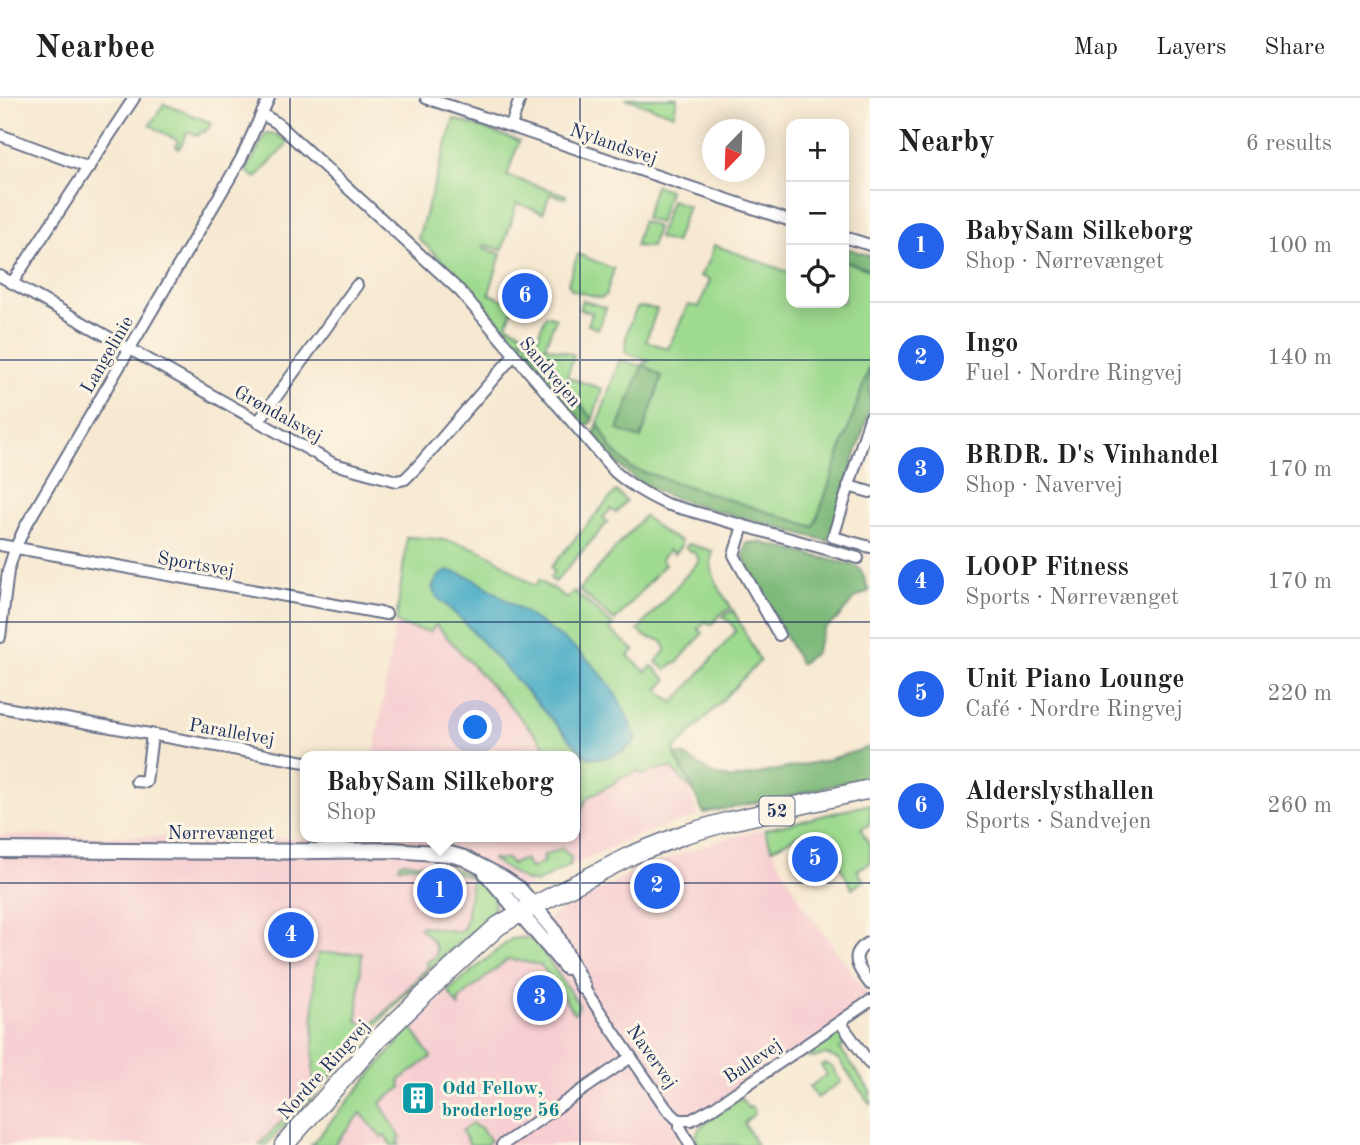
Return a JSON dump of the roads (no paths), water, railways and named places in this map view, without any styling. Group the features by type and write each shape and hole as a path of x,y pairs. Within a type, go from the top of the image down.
{"main road":[{"name":"Nordre Ringvej","path":"284,1145 396,1021 498,926 632,855 685,834 870,789"},
{"name":"Nordre Ringvej","path":"299,1145 383,1043 396,1021"}],"street":[{"path":"12,283 134,98"},
{"name":"Langelinie","path":"0,637 8,571 25,527 241,159 269,98"},
{"name":"Nylandsvej","path":"426,98 786,219"},
{"path":"511,126 520,98"},
{"name":"Sandvejen","path":"262,114 277,123 477,308 615,472 638,491 666,504 858,558"},
{"path":"0,135 89,168"},
{"path":"849,239 870,245"},
{"name":"Grøndalsvej","path":"0,276 334,464 397,481 405,479 514,355"},
{"path":"258,422 357,285"},
{"path":"870,418 868,433 833,537 870,547"},
{"path":"848,486 870,492"},
{"path":"743,526 734,555 779,635"},
{"name":"Sportsvej","path":"0,545 386,614"},
{"name":"Parallelvej","path":"0,707 300,761"},
{"path":"136,781 146,782 152,735"},
{"name":"Nørrevænget","path":"0,850 234,852 353,844 427,851 464,858 518,888 526,909"},
{"name":"Navervej","path":"526,909 553,929 583,987 666,1108 680,1120 680,1127 690,1145"},
{"path":"870,942 861,946 857,956 859,969 870,984"},
{"name":"Ballevej","path":"680,1120 691,1120 713,1108 870,1001"},
{"path":"840,1022 870,1064"},
{"path":"502,1145 631,1057"}],"water":[{"path":"447,571 472,578 488,587 558,635 588,661 602,675 623,708 633,733 637,736 632,746 628,745 628,748 612,756 595,758 584,755 463,621 436,596 432,587 438,577"}],"place":[{"name":"Alderslysthallen","path":"525,296"},
{"name":"Unit Piano Lounge","path":"815,859"},
{"name":"Ingo","path":"657,886"},
{"name":"BabySam Silkeborg","path":"440,891"},
{"name":"LOOP Fitness","path":"291,935"},
{"name":"BRDR. D's Vinhandel","path":"540,998"},
{"name":"Odd Fellow, broderloge 56","path":"418,1098"}]}
